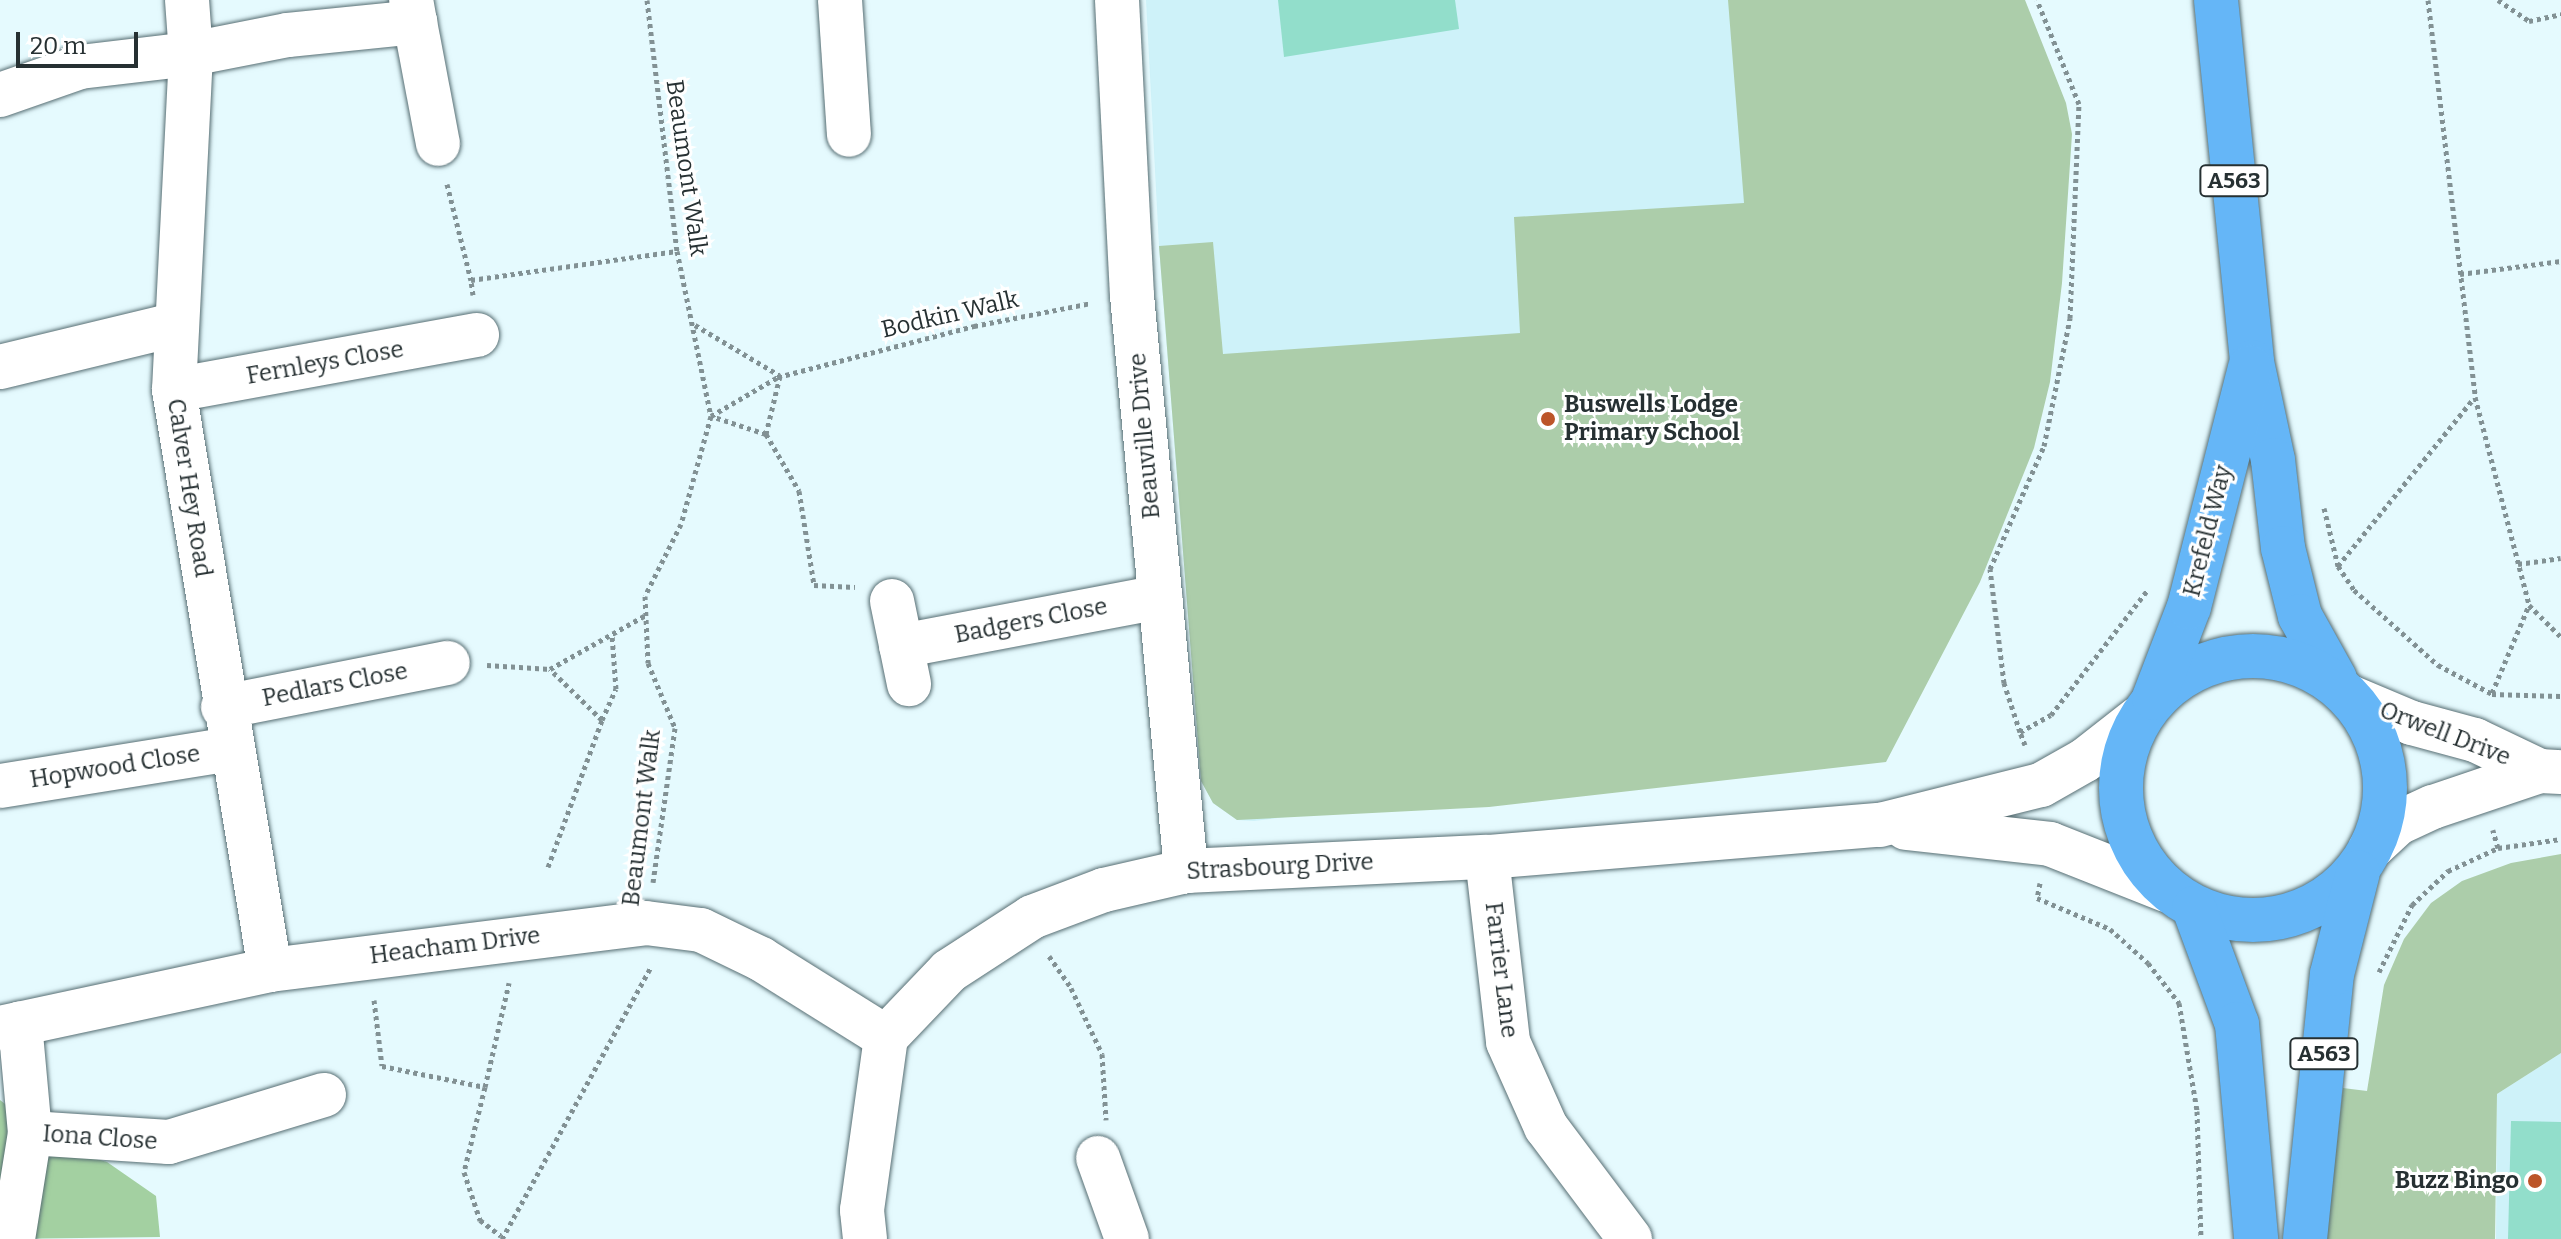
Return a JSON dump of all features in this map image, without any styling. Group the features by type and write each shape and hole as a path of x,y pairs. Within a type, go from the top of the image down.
{"highway":[{"name":"Krefeld Way","path":"2216,0 2252,362 2300,616 2343,688"},
{"name":"Krefeld Way","path":"2147,708 2189,607 2252,362"},
{"path":"2180,899 2252,922 2297,915 2328,899 2364,860 2387,787 2379,744 2343,688 2260,655 2220,659 2177,678 2147,708 2127,744 2119,795 2140,860 2180,899 2237,1024 2256,1239"},
{"name":"A563","path":"2305,1239 2332,974 2364,860"}],"street":[{"name":"Calver Hey Road","path":"187,0 191,54 173,325 174,390 227,728 270,970"},
{"path":"840,0 849,135"},
{"name":"Beauville Drive","path":"1117,0 1132,296 1186,871"},
{"path":"0,95 80,67 191,54 413,11 438,144"},
{"path":"0,367 173,325"},
{"name":"Fernleys Close","path":"174,390 477,335"},
{"name":"Badgers Close","path":"892,601 905,665 1160,597"},
{"name":"Pedlars Close","path":"227,728 448,663"},
{"name":"Orwell Drive","path":"2343,688 2412,723 2475,740 2551,772"},
{"name":"Strasbourg Drive","path":"886,1037 949,971 1032,917 1104,890 1186,871 1487,857 1880,825 2041,785 2085,760 2147,708"},
{"name":"Hopwood Close","path":"0,786 227,728"},
{"name":"Orwell Drive","path":"2364,860 2398,823 2482,792 2551,772"},
{"name":"Strasbourg Drive","path":"1880,825 2050,844 2180,899"},
{"name":"Farrier Lane","path":"1487,857 1508,1042 1546,1127 1607,1231"},
{"name":"Heacham Drive","path":"10,1026 270,970 646,923 701,930 761,959 886,1037"},
{"name":"Iona Close","path":"10,1026 30,1133 13,1239"},
{"path":"865,1239 862,1210 886,1037"},
{"name":"Iona Close","path":"30,1133 169,1142 324,1095"},
{"path":"1098,1158 1127,1239"}],"path":[{"name":"Beaumont Walk","path":"502,1238 651,968 646,923 675,728 648,663 645,596 681,524 711,416 695,325 677,251 647,0"},
{"path":"2037,0 2079,104 2070,318 2044,446 1990,569 2004,683 2041,785"},
{"path":"2428,0 2475,397 2529,605 2561,637"},
{"path":"2498,0 2529,21 2560,14 2561,6"},
{"path":"438,144 471,280 477,335"},
{"path":"471,280 677,251"},
{"path":"2460,274 2561,261"},
{"name":"Bodkin Walk","path":"711,416 779,376 974,326 1132,296"},
{"path":"695,325 779,376 766,434"},
{"path":"2338,566 2475,397"},
{"path":"711,416 766,434 799,491 814,585 872,588 892,601"},
{"path":"2322,497 2338,566 2354,590 2438,665 2492,694 2561,696"},
{"path":"2518,564 2561,558"},
{"path":"2020,732 2051,715 2157,578"},
{"path":"2475,740 2529,605"},
{"path":"448,663 550,669 646,615"},
{"path":"548,867 616,689 612,634"},
{"path":"550,669 602,720"},
{"path":"2482,792 2498,848"},
{"path":"2376,989 2412,905 2448,871 2498,848 2561,839"},
{"path":"2050,844 2037,898 2110,929 2148,963 2179,1003 2197,1111 2201,1239"},
{"path":"1032,917 1102,1054 1107,1143 1098,1158"},
{"path":"369,956 382,1066 485,1087"},
{"path":"502,1238 480,1220 464,1172 513,970"}],"shaded area":[{"name":"Buswells Lodge Primary School","path":"1146,0 2000,0 1524,787 1254,821 1237,820 1213,803 1201,781 1159,246"},
{"path":"2561,1053 2561,1239 2496,1239 2497,1094"}],"green space":[{"name":"Buswells Lodge Primary School","path":"1728,0 2025,0 2066,103 2072,134 2062,283 2050,382 2034,448 1980,582 1886,762 1489,807 1237,820 1213,803 1201,781 1159,246 1213,242 1223,354 1520,333 1514,217 1744,203"},
{"path":"2561,854 2561,1053 2497,1094 2495,1239 2326,1239 2343,1088 2367,1091 2384,985 2404,939 2431,903 2462,881 2511,863"},
{"path":"0,1100 63,1149 107,1162 156,1196 160,1237 0,1239"}],"building":[{"path":"1278,0 1455,0 1459,29 1284,57"},
{"name":"Buzz Bingo","path":"2511,1121 2561,1122 2561,1239 2508,1239"}],"place":[{"name":"Buswells Lodge Primary School","path":"1548,419"},
{"name":"Buzz Bingo","path":"2535,1181"}]}
